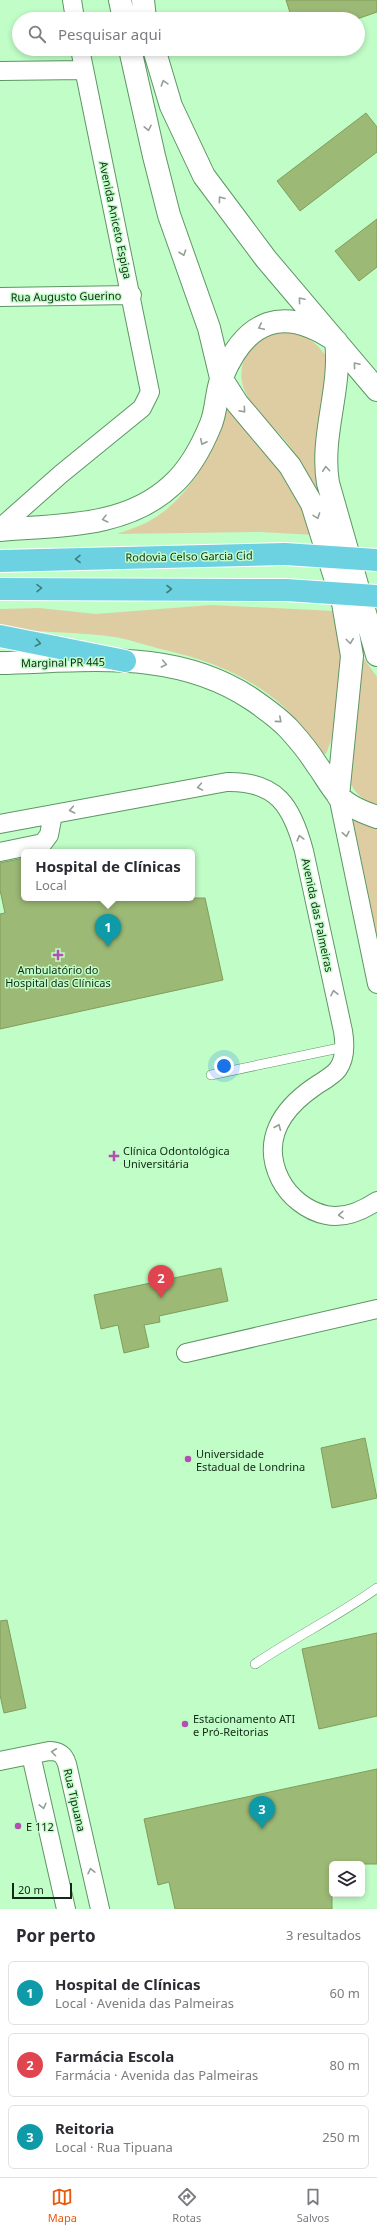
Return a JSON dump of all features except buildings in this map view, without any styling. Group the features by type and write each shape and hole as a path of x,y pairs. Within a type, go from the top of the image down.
{"highway":[{"name":"Rodovia Celso Garcia Cid","path":"0,561 285,554 377,560"},
{"path":"0,589 286,590 377,596"},
{"path":"0,636 125,661"}],"main road":[{"path":"120,0 123,12"},
{"path":"143,0 145,12"},
{"path":"132,56 170,215 209,328 221,378 237,403 290,466 312,504 343,603 352,656 338,796 367,814 377,817"},
{"path":"156,56 171,106 204,176 266,259 377,390"},
{"path":"0,529 96,521 134,510 156,498 172,485 185,471 198,450 211,422 221,378 242,341 263,325 281,321 300,322 320,330 336,341"},
{"path":"336,341 337,381 325,451 326,469 328,482 377,655"},
{"name":"Marginal PR 445","path":"0,663 125,661 158,663 186,668 211,677 239,690 266,709 288,728 313,759 338,796"}],"street":[{"path":"72,0 74,12"},
{"name":"Avenida Aniceto Espiga","path":"0,529 61,474 142,408 150,392 132,295 81,56"},
{"path":"0,71 84,70"},
{"name":"Rua Augusto Guerino","path":"0,297 132,295"},
{"name":"Avenida das Palmeiras","path":"0,824 227,782 245,782 260,785 272,793 291,815 297,827 343,1031 344,1047 341,1063 337,1070 298,1098 285,1113 275,1129 272,1152 275,1170 283,1185 311,1211 328,1216 346,1216 362,1210 377,1201"},
{"path":"338,796 377,984"},
{"path":"0,852 43,843 49,835 52,814"},
{"path":"186,1353 377,1309"},
{"name":"Rua Tipuana","path":"0,1761 56,1751 60,1752 66,1760 100,1909"},
{"path":"31,1755 66,1909"}],"lane":[{"path":"211,1075 344,1047"},
{"path":"255,1664 296,1637 340,1614 377,1588"}],"shaded area":[{"path":"285,332 303,336 318,346 326,356 319,489 316,491 288,444 252,404 245,392 242,380 242,368 250,349 263,338"},
{"path":"229,410 262,442 294,491 315,535 260,532 117,534 151,520 164,511 188,487 198,473 215,443 226,412"},
{"path":"211,605 334,611 342,657 335,730 326,754 323,754 295,718 282,705 252,683 219,667 201,660 115,637 14,629 0,626 0,609 39,608 96,614"},
{"path":"362,656 377,677 377,806 360,796 349,780 359,698"},
{"path":"355,820 377,827 377,937 353,822"}],"place":[{"name":"Hospital de Clínicas","path":"108,947"},
{"name":"Ambulatório do Hospital das Clínicas","path":"58,955"},
{"name":"Clínica Odontológica Universitária","path":"114,1156"},
{"name":"Farmácia Escola","path":"161,1298"},
{"name":"Universidade Estadual de Londrina","path":"188,1459"},
{"name":"Estacionamento ATI e Pró-Reitorias","path":"185,1724"},
{"name":"E 112","path":"18,1826"},
{"name":"Reitoria","path":"262,1829"}]}
